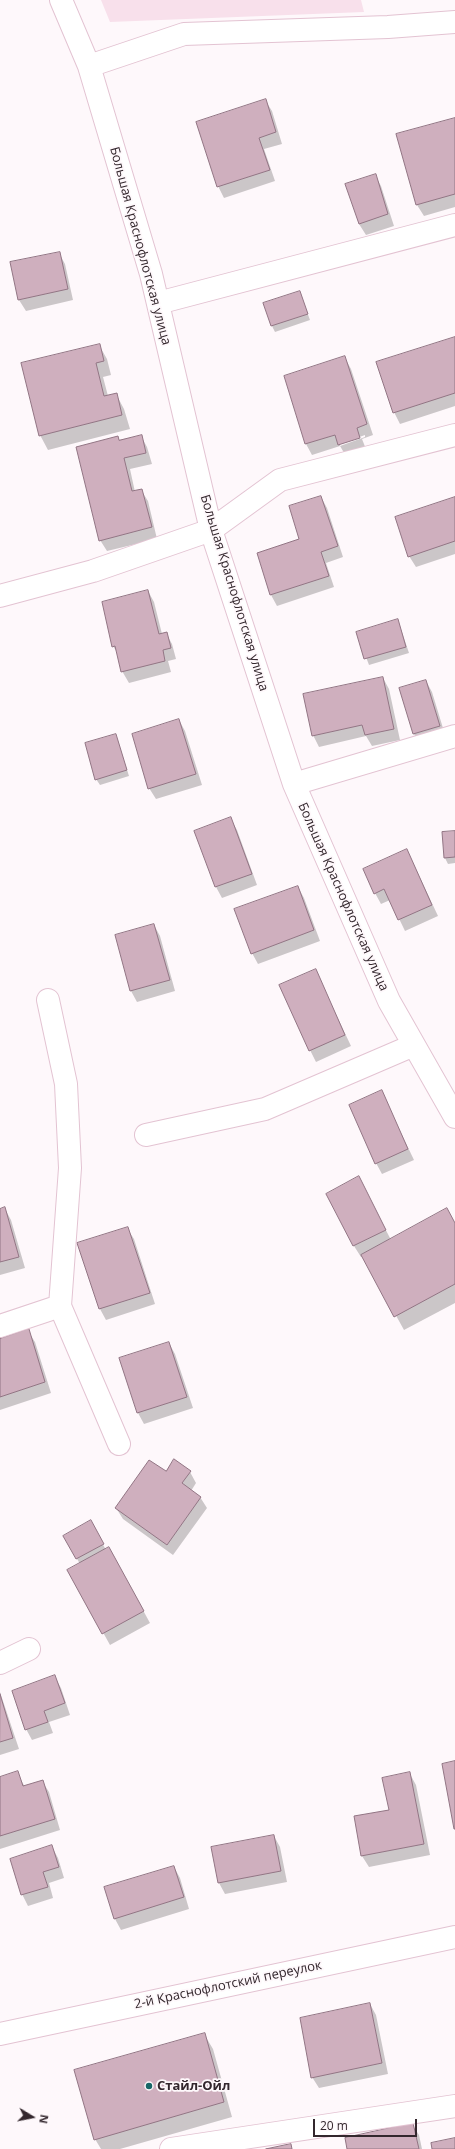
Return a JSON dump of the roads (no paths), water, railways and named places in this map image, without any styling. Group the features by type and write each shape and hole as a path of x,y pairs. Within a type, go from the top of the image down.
{"street":[{"name":"Большая Краснофлотская улица","path":"62,0 89,66 151,274 212,530 294,784 389,1001 455,1117"},
{"path":"89,66 184,34 388,27 455,22"},
{"path":"158,303 455,225"},
{"path":"0,596 93,571 212,530 280,480 455,435"},
{"path":"294,784 455,736"},
{"path":"48,1000 66,1084 70,1168 60,1306 119,1444"},
{"path":"146,1135 265,1108 414,1045"},
{"path":"0,1326 60,1306"},
{"path":"0,1663 29,1649"},
{"name":"2-й Краснофлотский переулок","path":"0,2034 455,1937"},
{"path":"171,2149 455,2106"}],"place":[{"name":"Стайл-Ойл","path":"149,2086"}]}
